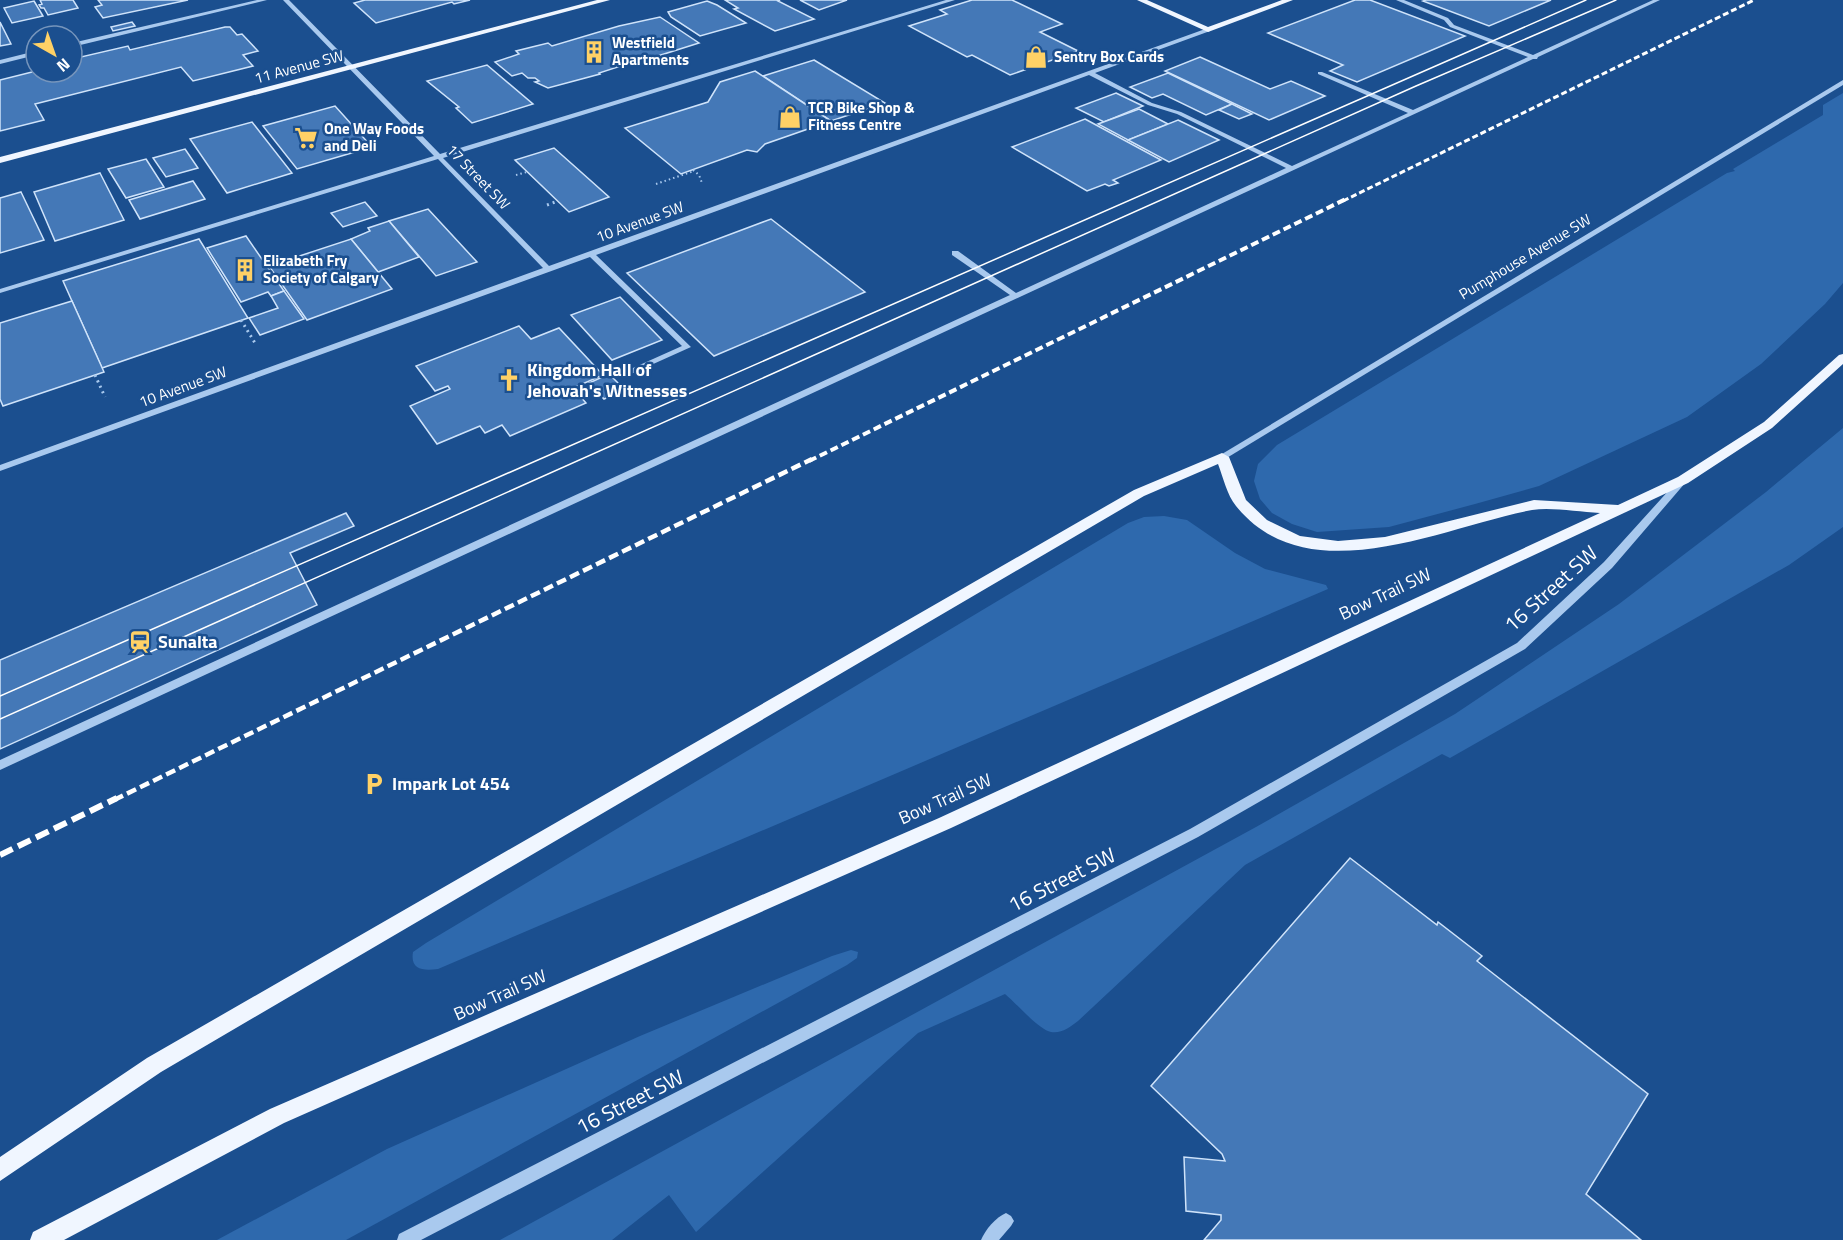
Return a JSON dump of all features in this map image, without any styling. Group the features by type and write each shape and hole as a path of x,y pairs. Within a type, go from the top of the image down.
{"main road":[{"name":"11 Avenue SW","path":"0,160 606,0"},
{"path":"1141,0 1208,30"},
{"name":"10 Avenue SW","path":"1208,30 1289,0"},
{"name":"Bow Trail SW","path":"41,1240 277,1116 945,823 1683,480 1768,425 1843,358"},
{"path":"0,1170 154,1065 1139,493 1222,457 1240,502 1262,523 1297,541 1338,546 1385,542 1533,505 1619,509"}],"street":[{"path":"84,42 264,0"},
{"name":"17 Street SW","path":"286,0 549,270"},
{"path":"0,291 952,0"},
{"path":"1399,0 1446,19 1452,26 1535,58"},
{"path":"0,765 1657,0"},
{"name":"10 Avenue SW","path":"0,468 1208,30"},
{"path":"0,62 24,56"},
{"path":"1090,73 1150,104 1179,113 1293,169"},
{"path":"1320,73 1414,113"},
{"name":"Pumphouse Avenue SW","path":"1222,457 1843,82"},
{"path":"591,254 687,346 628,372"},
{"path":"955,254 1016,296"},
{"name":"16 Street SW","path":"405,1240 1194,833 1521,646 1608,565 1683,480"},
{"path":"989,1240 1006,1221"}],"path":[{"path":"656,184 693,170 705,185"},
{"path":"516,175 527,172"},
{"path":"547,205 558,201"},
{"path":"241,320 256,344"},
{"path":"95,375 105,397"}],"shaded area":[{"path":"1843,93 1843,283 1825,304 1761,364 1687,417 1539,486 1389,527 1317,532 1292,524 1272,513 1260,499 1254,481 1258,464 1277,445 1727,173 1735,171 1733,169 1823,115 1823,105"},
{"path":"1843,428 1843,527 1789,565 1450,758 1442,754 1245,865 1069,1028 1058,1032 1046,1030 1005,994 918,1033 696,1232 669,1195 612,1240 500,1240 1256,827 1455,714 1619,604 1766,492"},
{"path":"1164,516 1187,520 1235,553 1265,569 1326,585 1328,589 438,969 419,968 414,963 413,952 426,943 1128,523 1144,517"},
{"path":"851,950 858,952 857,958 847,965 346,1240 217,1240 387,1149 640,1036"}],"building":[{"path":"40,0 73,0 78,8 48,15 39,5 42,4"},
{"path":"98,0 188,0 103,18 95,7 102,5"},
{"path":"365,0 470,0 454,4 452,2 376,23 354,3"},
{"path":"725,0 780,0 778,1 814,19 775,31 734,9 738,8"},
{"path":"800,0 847,0 819,10"},
{"path":"972,0 1012,0 1062,24 1040,32 1078,51 1010,75 972,55 967,57 909,26 947,14 940,10"},
{"path":"1355,0 1370,0 1465,36 1357,82 1330,71 1343,65 1268,33"},
{"path":"1551,0 1489,26 1423,1"},
{"path":"34,1 43,16 12,23 4,8"},
{"path":"707,1 746,23 700,36 671,17 668,12"},
{"name":"Westfield Apartments","path":"660,17 699,43 661,55 663,56 636,61 600,74 548,88 535,82 539,81 535,78 528,78 522,73 512,76 495,62 519,54 516,51 548,43 552,46 619,26"},
{"path":"0,22 11,44 0,46"},
{"path":"132,22 135,26 113,31 111,27"},
{"path":"230,27 237,35 242,34 258,51 243,55 253,66 193,81 181,67 35,104 44,120 0,131 0,80 24,74 24,84 84,84 84,56 128,46 130,50"},
{"path":"1200,57 1270,89 1291,81 1325,96 1269,120 1165,71"},
{"path":"814,60 885,103 831,121 763,76"},
{"path":"487,65 533,104 472,123 456,108 459,107 427,81"},
{"path":"755,71 831,121 765,144 757,152 747,150 681,174 625,128 708,102 720,82"},
{"path":"1168,73 1232,104 1206,115 1163,94 1152,98 1130,87"},
{"path":"1116,93 1143,106 1104,122 1076,108"},
{"path":"1232,104 1252,114 1239,119 1219,110"},
{"path":"335,106 372,147 297,169 263,126"},
{"path":"1139,109 1168,124 1128,140 1098,124"},
{"path":"1085,119 1161,160 1113,180 1118,183 1109,186 1105,184 1087,191 1012,147"},
{"path":"1178,120 1219,140 1169,162 1128,140"},
{"path":"252,122 292,173 227,193 190,139"},
{"path":"554,148 609,197 569,212 515,160"},
{"path":"185,149 198,168 166,177 153,158"},
{"path":"146,159 164,187 126,198 108,169"},
{"path":"100,173 124,220 55,241 34,192"},
{"path":"193,181 205,199 140,219 129,200"},
{"path":"21,192 44,240 0,253 0,198"},
{"path":"365,202 377,216 343,227 331,213"},
{"path":"428,209 477,262 436,276 389,221"},
{"path":"771,219 865,292 714,356 627,273"},
{"path":"389,221 419,257 378,272 351,239 370,231 368,228"},
{"name":"Elizabeth Fry Society of Calgary","path":"246,236 284,291 271,296 268,292 241,302 207,248"},
{"path":"199,239 248,318 102,368 63,281"},
{"path":"351,239 392,289 307,320 269,266"},
{"path":"284,291 304,319 260,335 249,318 278,308 271,296"},
{"path":"620,297 662,340 612,360 571,315"},
{"path":"72,301 104,372 3,406 0,399 0,323"},
{"name":"Kingdom Hall of Jehovah's Witnesses","path":"519,326 531,339 559,328 603,375 573,388 586,403 510,436 502,425 485,433 480,426 437,444 410,406 450,389 448,386 435,391 416,366"},
{"path":"609,374 625,390 604,399 589,383"},
{"name":"Sunalta","path":"346,513 354,526 290,553 317,605 0,749 0,660"},
{"path":"1350,858 1437,925 1438,922 1482,956 1477,961 1648,1094 1586,1194 1641,1240 1204,1240 1221,1220 1221,1215 1186,1211 1184,1157 1225,1161 1222,1154 1151,1086"}],"tram line":[{"path":"0,696 1586,0"},
{"path":"0,719 1416,86 1616,0"}],"railway":[{"path":"1343,201 1754,0"},
{"path":"809,461 1346,199"},
{"path":"114,800 812,459"},
{"path":"0,855 117,798"}],"place":[{"name":"Westfield Apartments","path":"594,52"},
{"name":"Sentry Box Cards","path":"1036,57"},
{"name":"TCR Bike Shop & Fitness Centre","path":"790,117"},
{"name":"One Way Foods and Deli","path":"306,138"},
{"name":"Elizabeth Fry Society of Calgary","path":"245,270"},
{"name":"Kingdom Hall of Jehovah's Witnesses","path":"509,380"},
{"name":"Sunalta","path":"140,642"},
{"name":"Impark Lot 454","path":"374,784"}]}
